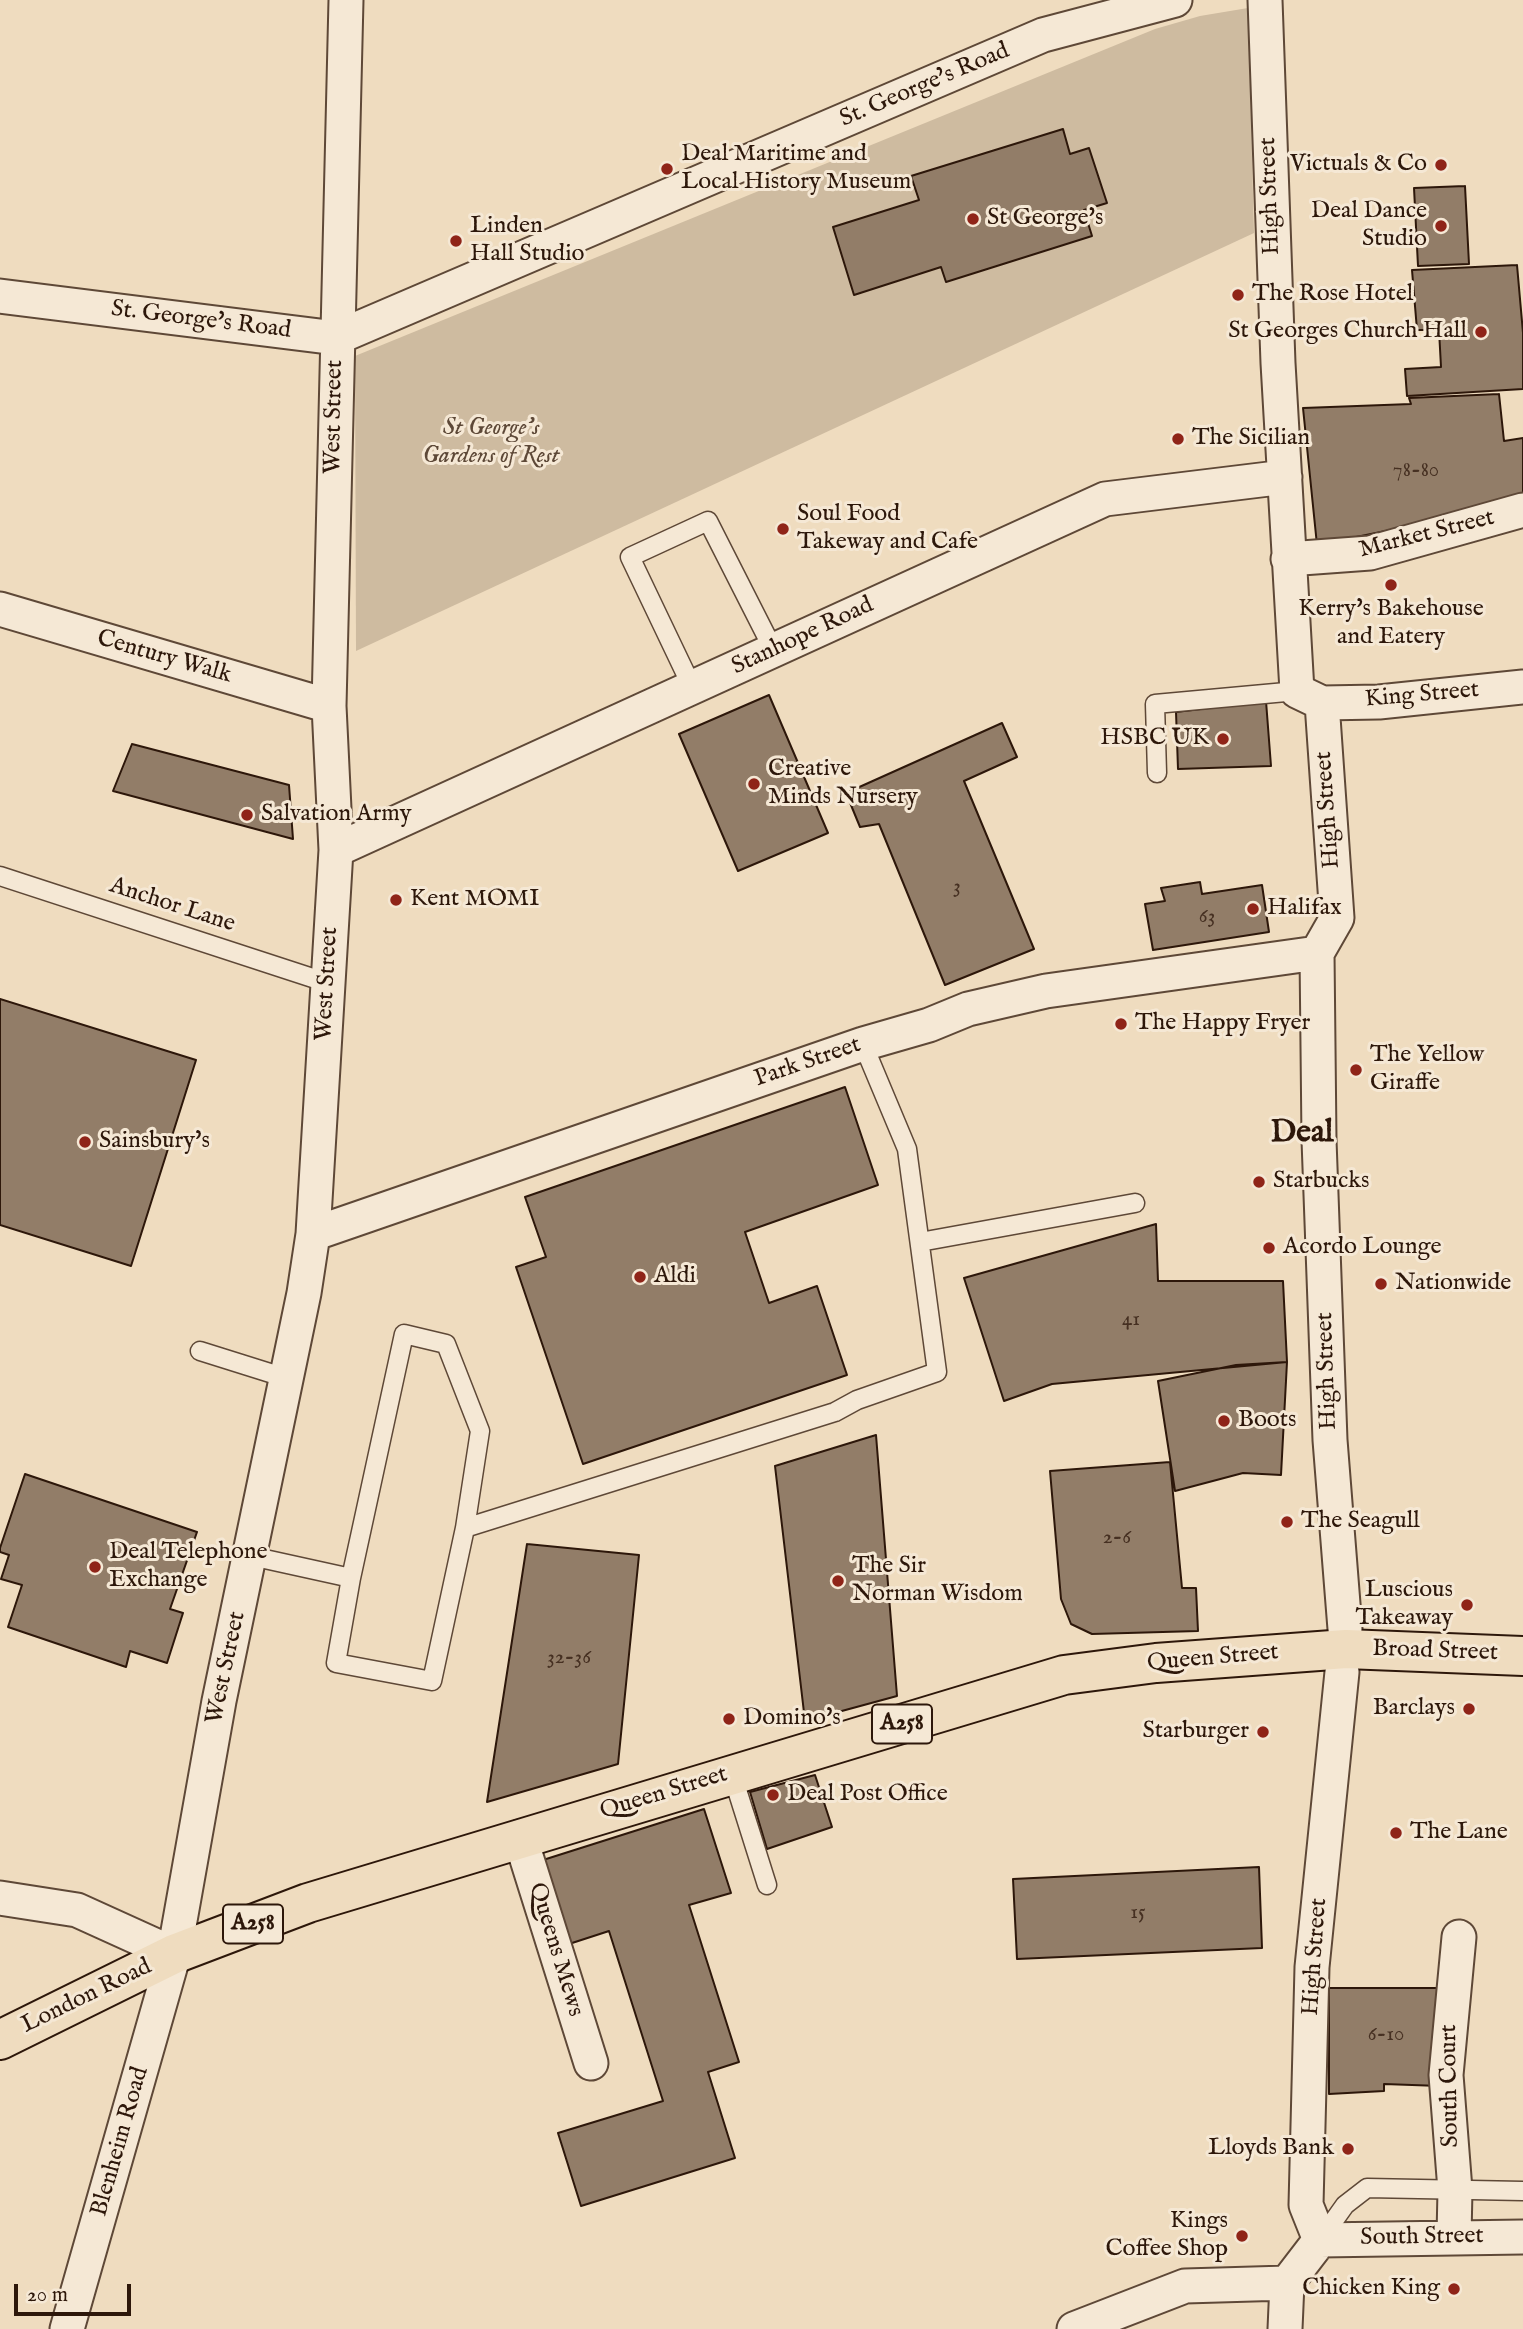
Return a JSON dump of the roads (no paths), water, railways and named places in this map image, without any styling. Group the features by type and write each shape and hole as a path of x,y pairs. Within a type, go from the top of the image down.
{"main road":[{"name":"Broad Street","path":"1344,1650 1523,1656"},
{"name":"Queen Street","path":"174,1954 308,1903 1064,1675 1156,1663 1344,1650"},
{"name":"London Road","path":"0,2040 174,1954"}],"street":[{"name":"West Street","path":"174,1954 217,1714 251,1556 313,1234 336,850 329,706 346,0"},
{"name":"St. George's Road","path":"0,296 336,338 1042,35 1175,0"},
{"name":"High Street","path":"1265,0 1271,219 1288,559 1309,697 1327,787 1337,918 1317,953 1319,1140 1330,1440 1344,1650 1312,1967 1306,2205 1320,2240"},
{"name":"Stanhope Road","path":"336,850 1105,499 1285,477"},
{"name":"Market Street","path":"1288,559 1370,553 1523,510"},
{"name":"Century Walk","path":"0,609 329,706"},
{"name":"King Street","path":"1309,697 1380,702 1523,687"},
{"name":"Park Street","path":"313,1234 863,1044 929,1025 968,1009 1046,991 1317,953"},
{"name":"Queens Mews","path":"520,1837 591,2063"},
{"path":"0,1898 77,1910 174,1954"},
{"name":"South Court","path":"1454,2236 1455,2190 1446,2075 1459,1937"},
{"name":"Blenheim Road","path":"67,2329 174,1954"},
{"name":"South Street","path":"1320,2240 1523,2237"},
{"path":"1285,2329 1287,2283 1320,2240"},
{"path":"1074,2329 1185,2286 1287,2283"}],"lane":[{"path":"692,689 631,557 697,526 708,521 774,651"},
{"path":"1157,772 1155,704 1309,697"},
{"name":"Anchor Lane","path":"0,876 328,983"},
{"path":"465,1528 835,1412 857,1400 937,1372 907,1149 863,1044"},
{"path":"920,1242 1135,1203"},
{"path":"404,1334 446,1344 480,1432 465,1528 432,1681 336,1663 351,1578 404,1334"},
{"path":"200,1351 286,1378"},
{"path":"251,1556 351,1578"},
{"path":"732,1774 767,1885"},
{"path":"1320,2240 1345,2206 1367,2188 1523,2191"}],"place":[{"name":"Victuals & Co","path":"1441,165"},
{"name":"Deal Maritime and Local History Museum","path":"667,169"},
{"name":"St George's","path":"973,219"},
{"name":"Deal Dance Studio","path":"1441,226"},
{"name":"Linden Hall Studio","path":"456,241"},
{"name":"The Rose Hotel","path":"1238,295"},
{"name":"St Georges Church Hall","path":"1481,332"},
{"name":"The Sicilian","path":"1178,439"},
{"name":"Soul Food Takeway and Cafe","path":"783,529"},
{"name":"Kerry's Bakehouse and Eatery","path":"1391,585"},
{"name":"HSBC UK","path":"1223,739"},
{"name":"Creative Minds Nursery","path":"754,784"},
{"name":"Salvation Army","path":"247,815"},
{"name":"Kent MOMI","path":"396,900"},
{"name":"Halifax","path":"1253,909"},
{"name":"The Happy Fryer","path":"1121,1024"},
{"name":"The Yellow Giraffe","path":"1356,1070"},
{"name":"Sainsbury's","path":"85,1142"},
{"name":"Starbucks","path":"1259,1182"},
{"name":"Acordo Lounge","path":"1269,1248"},
{"name":"Aldi","path":"640,1277"},
{"name":"Nationwide","path":"1381,1284"},
{"name":"Boots","path":"1224,1421"},
{"name":"The Seagull","path":"1287,1522"},
{"name":"Deal Telephone Exchange","path":"95,1567"},
{"name":"The Sir Norman Wisdom","path":"838,1581"},
{"name":"Luscious Takeaway","path":"1467,1605"},
{"name":"Barclays","path":"1469,1709"},
{"name":"Domino's","path":"729,1719"},
{"name":"Starburger","path":"1263,1732"},
{"name":"Deal Post Office","path":"773,1795"},
{"name":"The Lane","path":"1396,1833"},
{"name":"Lloyds Bank","path":"1348,2149"},
{"name":"Kings Coffee Shop","path":"1242,2236"},
{"name":"Chicken King","path":"1454,2289"}],"district":[{"name":"Deal","path":"1302,1134"}],"park label":[{"name":"St George's Gardens of Rest","path":"491,443"}]}
